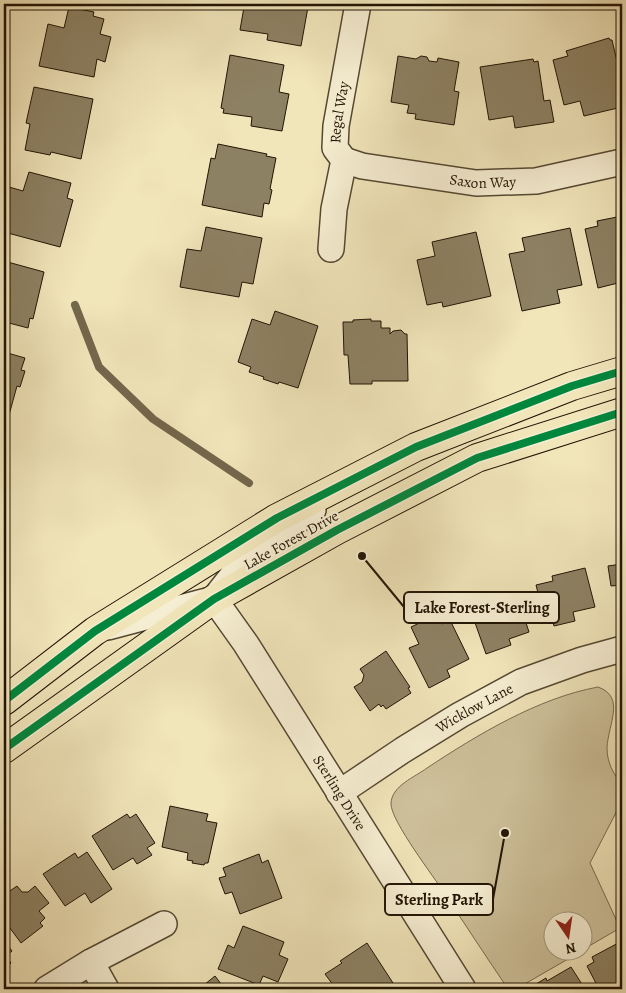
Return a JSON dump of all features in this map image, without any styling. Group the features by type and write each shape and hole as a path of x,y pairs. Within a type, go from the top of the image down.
{"main road":[{"name":"Lake Forest Drive","path":"4,701 95,631 277,518 416,447 572,386 622,371"},
{"name":"Lake Forest Drive","path":"4,749 214,599 337,530 477,458 622,412"}],"street":[{"name":"Regal Way","path":"331,249 334,210 344,160 335,148 336,126 358,4"},
{"name":"Saxon Way","path":"344,160 362,166 476,183 536,181 622,162"},
{"path":"95,631 214,599 244,558 368,472"},
{"name":"Sterling Drive","path":"214,599 246,644 463,989"},
{"name":"Wicklow Lane","path":"339,793 460,715 521,682 582,660 622,649"},
{"path":"47,989 91,962 164,924"},
{"path":"91,962 106,989"}],"shaded area":[{"path":"598,687 611,697 613,704 607,753 611,768 622,784 622,801 590,863 620,928 594,943 594,910 544,910 544,960 566,960 516,989 508,989 405,835 393,812 392,798 404,783 487,731 531,709 575,692"}],"building":[{"path":"250,4 306,4 305,7 308,7 301,46 267,40 268,34 240,30 244,7 249,8"},
{"path":"472,4 496,4 495,8 492,9"},
{"path":"69,7 94,12 93,16 104,19 100,34 111,37 105,62 97,59 94,77 39,66 48,24 64,28"},
{"path":"609,38 612,40 622,83 622,107 584,116 580,101 564,105 553,60 568,56 566,51"},
{"path":"230,55 284,65 279,92 289,94 282,131 251,126 252,117 223,113 224,109 221,108"},
{"path":"398,56 416,59 421,56 427,57 429,61 437,62 438,58 459,62 454,91 459,92 454,125 415,119 416,114 407,113 409,105 391,102"},
{"path":"533,59 534,62 538,61 544,101 550,100 554,122 515,128 513,116 489,120 480,67"},
{"path":"34,87 93,99 81,159 51,152 50,155 25,150 30,124 26,123"},
{"path":"218,144 267,154 266,156 276,158 269,204 264,203 262,217 202,205 211,158 215,159"},
{"path":"29,172 71,183 67,198 73,200 60,247 4,232 4,205 9,187 23,191"},
{"path":"622,217 622,282 598,288 585,229 598,226 597,221"},
{"path":"206,227 262,238 253,284 242,282 239,297 180,287 187,249 201,251"},
{"path":"570,228 582,285 557,290 560,303 522,311 509,254 525,251 522,238"},
{"path":"476,232 491,296 443,307 442,302 427,305 417,260 435,256 432,242"},
{"path":"4,261 44,272 33,319 30,318 28,328 9,323 8,328 4,327"},
{"path":"275,311 318,326 298,388 263,379 264,377 249,372 251,367 238,362 252,319 270,325"},
{"path":"371,319 371,321 381,321 381,328 390,328 390,334 393,331 401,330 407,334 408,381 372,381 372,384 350,384 348,355 344,355 343,322"},
{"path":"4,352 25,358 21,370 25,371 20,387 17,386 9,415 4,413"},
{"path":"622,564 622,585 611,586 608,566"},
{"path":"585,568 595,607 573,612 575,621 554,626 550,611 543,613 536,585 553,581 552,576"},
{"path":"516,592 529,632 509,639 511,645 486,654 472,614 480,611 478,604"},
{"path":"438,614 442,624 450,620 469,659 447,670 450,677 429,688 409,648 419,644 411,627"},
{"path":"386,651 410,687 408,688 411,693 386,709 383,705 381,707 379,704 370,711 354,687 362,682 364,675 360,669"},
{"path":"170,806 208,814 206,821 217,823 208,863 204,865 192,863 193,861 187,860 188,853 162,847"},
{"path":"127,814 130,818 136,814 155,843 147,848 152,855 137,864 133,858 113,870 92,836"},
{"path":"87,852 112,889 91,903 85,893 65,906 43,874 75,853 78,858"},
{"path":"259,854 262,863 268,860 282,898 240,914 232,892 225,894 219,878 226,876 223,868"},
{"path":"17,886 22,892 28,892 35,886 49,903 39,911 45,918 40,923 43,926 21,943 4,920 4,895"},
{"path":"243,926 284,942 279,955 288,959 278,982 263,976 259,985 218,969 228,945 234,948"},
{"path":"4,941 12,951 6,956 11,963 4,968"},
{"path":"622,941 622,989 599,989 587,966 594,962 594,956"},
{"path":"367,943 395,986 389,989 336,989 325,974 342,963 340,961"},
{"path":"571,967 585,989 533,989 531,987 546,978 547,981"},
{"path":"215,976 225,989 199,989"}],"waterway":[{"path":"75,305 99,367 153,419 249,483"}],"cycle path":[{"path":"4,701 95,631 277,518 416,447 572,386 622,371"},
{"path":"4,749 214,599 337,530 477,458 622,412"}],"place":[{"name":"Lake Forest-Sterling","path":"362,556"},
{"name":"Sterling Park","path":"505,833"}]}
